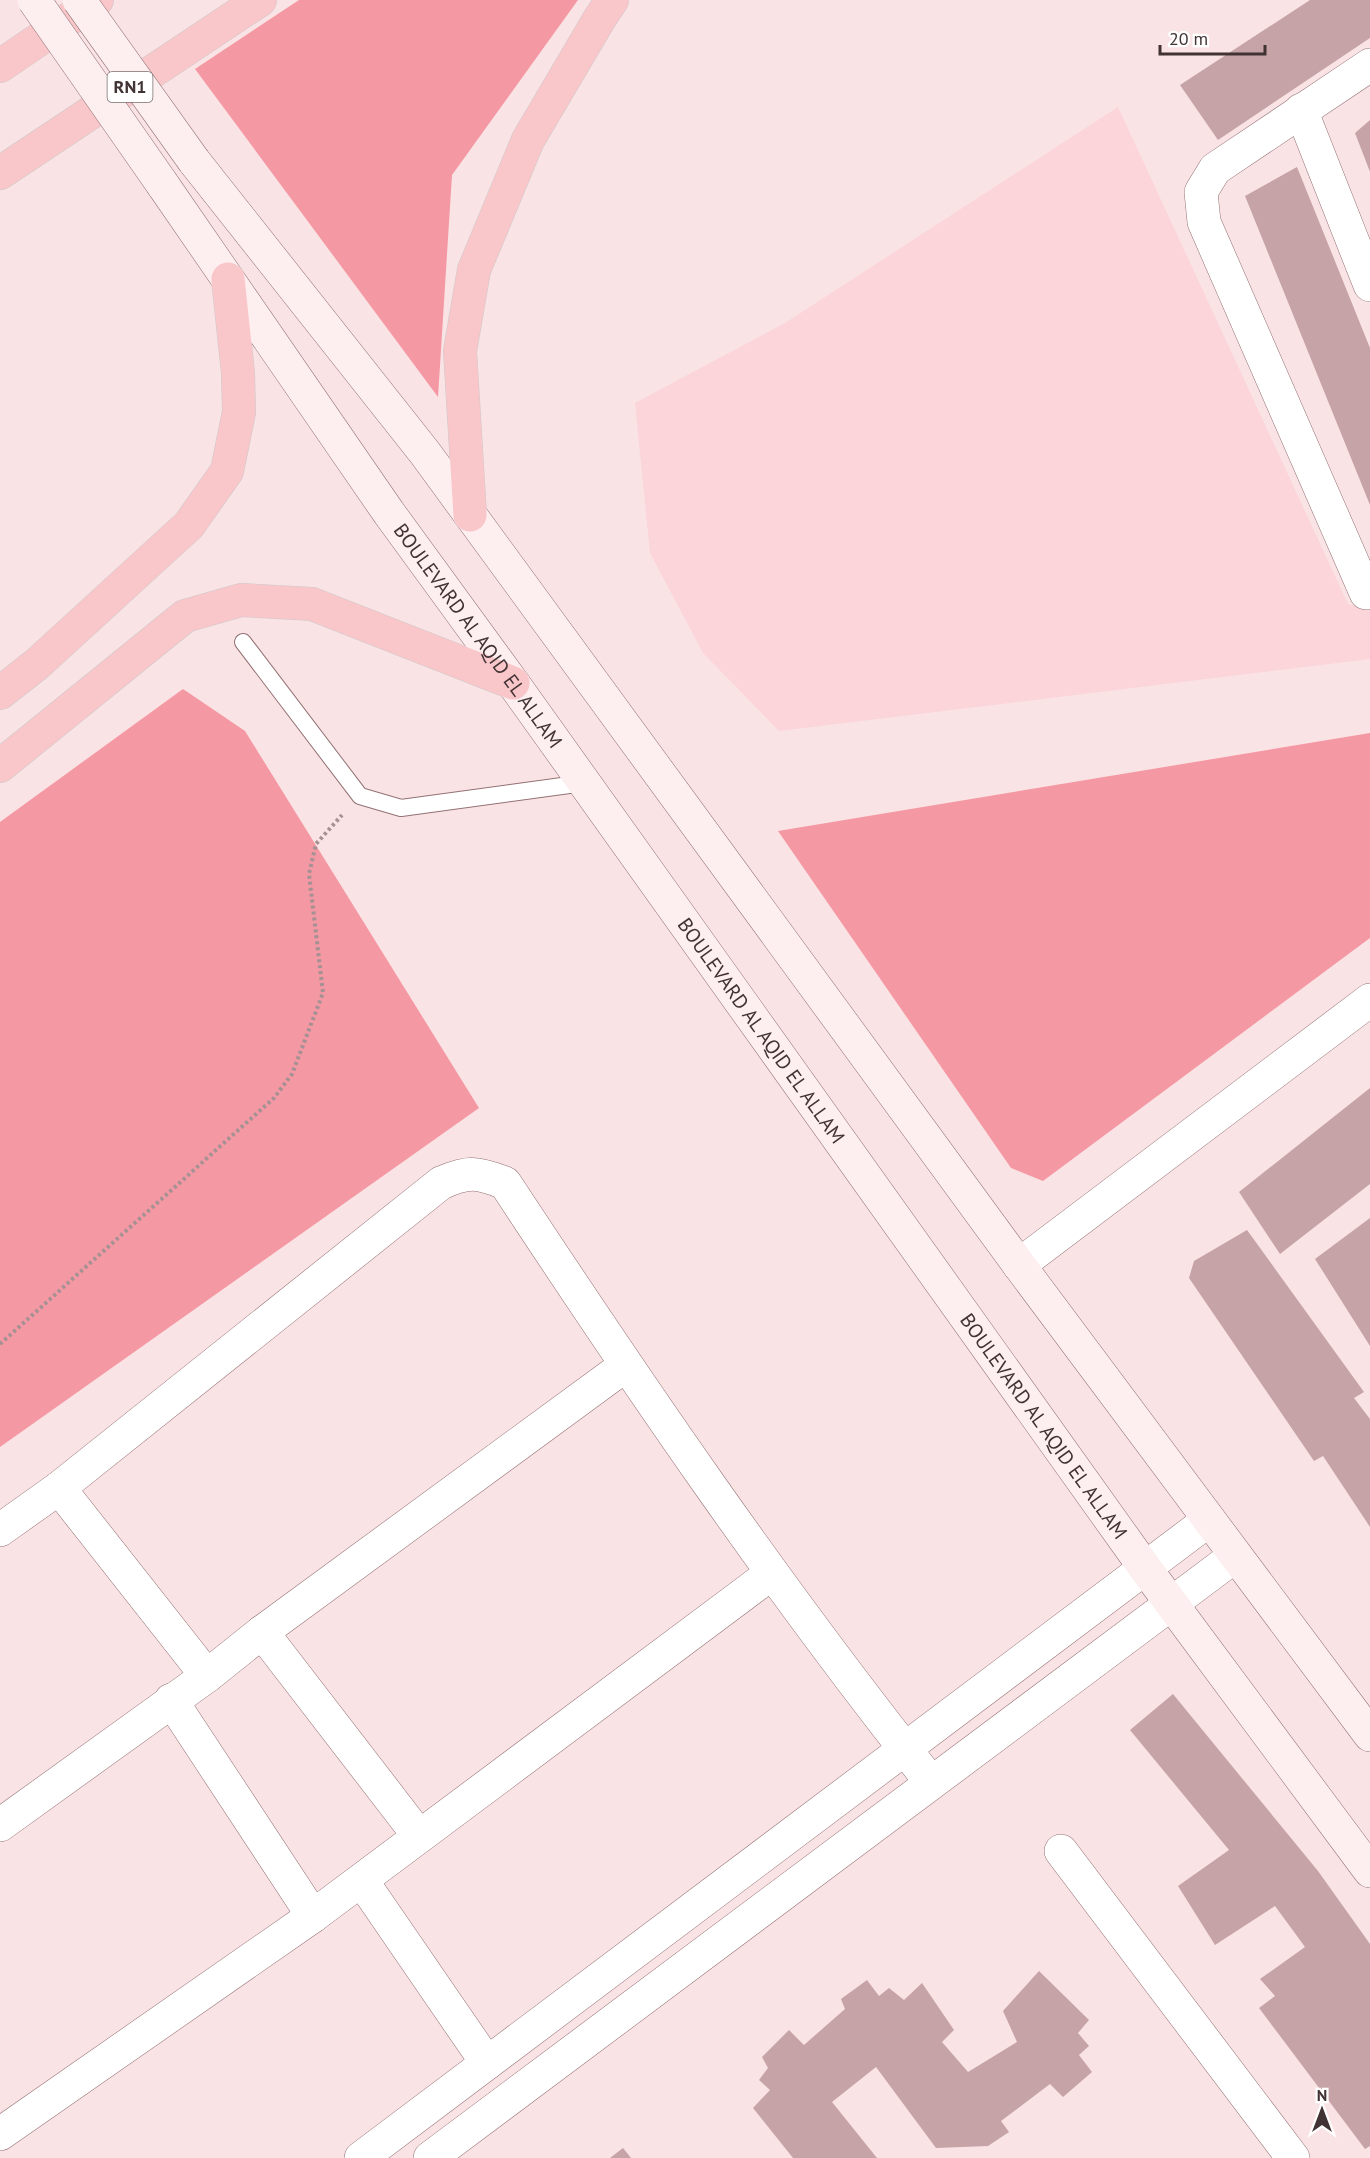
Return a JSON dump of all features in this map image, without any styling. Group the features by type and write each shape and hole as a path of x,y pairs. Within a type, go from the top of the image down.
{"highway":[{"path":"0,66 97,0"},
{"name":"RN1","path":"0,173 261,0"},
{"path":"470,515 460,351 474,270 528,140 612,0"},
{"path":"0,693 37,664 189,525 227,471 239,412 238,373 228,279"},
{"path":"0,766 185,615 241,600 312,604 513,683"}],"main road":[{"name":"BOULEVARD AL AQID EL ALLAM","path":"34,0 389,513 1145,1568 1370,1871"},
{"path":"79,0 194,161 425,453 1019,1265 1235,1556 1364,1716"}],"street":[{"path":"1370,64 1215,169 1201,192 1204,222 1366,593 1370,592"},
{"path":"1301,110 1370,285"},
{"path":"1019,1265 1370,1000"},
{"path":"0,1530 59,1488 441,1183 461,1175 483,1175 505,1183 626,1365 772,1573 931,1782"},
{"path":"0,1825 207,1676 262,1632 626,1365"},
{"path":"59,1488 207,1676"},
{"path":"361,2158 1209,1520"},
{"path":"430,2158 1235,1556"},
{"path":"0,2134 362,1881 418,1836 772,1573"},
{"path":"262,1632 418,1836"},
{"path":"171,1700 313,1916"},
{"path":"1061,1851 1293,2158"},
{"path":"362,1881 487,2063"}],"lane":[{"path":"243,642 360,796 401,808 584,783"}],"path":[{"path":"0,1344 274,1098 292,1074 323,993 309,874 316,844 360,796"}],"shaded area":[{"path":"299,0 578,0 452,175 438,397 195,69"},
{"path":"1118,107 1348,604 1370,611 1370,659 779,731 703,653 650,553 635,403 785,323"},
{"path":"183,689 245,731 479,1108 0,1447 0,822"},
{"path":"1370,733 1370,938 1043,1181 1011,1168 778,831"}],"building":[{"path":"1310,0 1370,0 1370,38 1218,140 1180,85"},
{"path":"1370,120 1370,172 1355,133"},
{"path":"1297,167 1370,348 1370,505 1245,196"},
{"path":"1370,1088 1370,1184 1280,1254 1239,1192"},
{"path":"1370,1218 1370,1346 1315,1259"},
{"path":"1247,1230 1364,1392 1354,1398 1370,1419 1370,1527 1323,1456 1314,1461 1189,1278 1194,1261"},
{"path":"1173,1694 1318,1871 1370,1944 1370,2146 1365,2149 1259,2008 1275,1996 1260,1979 1305,1947 1275,1906 1215,1945 1178,1886 1229,1850 1130,1730"},
{"path":"1039,1971 1089,2020 1078,2033 1089,2046 1079,2055 1092,2072 1063,2097 1050,2084 1001,2121 1009,2132 988,2146 936,2148 876,2067 832,2102 877,2158 793,2158 753,2108 770,2090 759,2080 768,2068 762,2057 789,2030 804,2045 845,2009 841,1999 867,1980 879,1996 889,1988 904,2000 922,1983 954,2030 942,2042 968,2072 1017,2042 1003,2011"},
{"path":"623,2148 631,2158 610,2158"}]}
